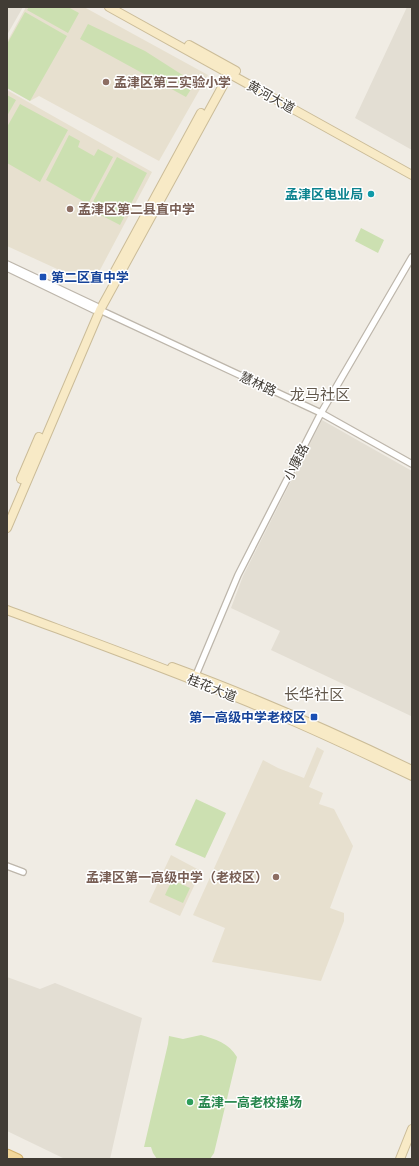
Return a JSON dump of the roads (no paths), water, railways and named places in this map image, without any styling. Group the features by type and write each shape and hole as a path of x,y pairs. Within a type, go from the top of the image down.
{"main road":[{"name":"黄河大道","path":"109,7 412,169"},
{"name":"黄河大道","path":"120,7 412,175"},
{"path":"7,515 25,469 97,309 228,70"},
{"path":"7,528 97,309"},
{"name":"桂花大道","path":"7,605 196,676 329,730 412,770"},
{"name":"桂花大道","path":"7,610 271,712 412,776"},
{"path":"400,1159 412,1129"},
{"path":"404,1159 412,1138"},
{"path":"7,1154 18,1159"}],"street":[{"name":"小康路","path":"196,676 238,575 321,414 412,257"},
{"name":"慧林路","path":"7,264 97,309"},
{"name":"慧林路","path":"7,268 321,414 412,464"},
{"path":"7,866 23,872"}],"place":[{"name":"孟津区第三实验小学","path":"106,82"},
{"name":"孟津区电业局","path":"371,194"},
{"name":"孟津区第二县直中学","path":"70,209"},
{"name":"第二区直中学","path":"43,277"},
{"name":"第一高级中学老校区","path":"314,717"},
{"name":"孟津区第一高级中学（老校区）","path":"276,877"},
{"name":"孟津一高老校操场","path":"190,1102"}],"district":[{"name":"龙马社区","path":"320,395"},
{"name":"长华社区","path":"314,695"}]}
